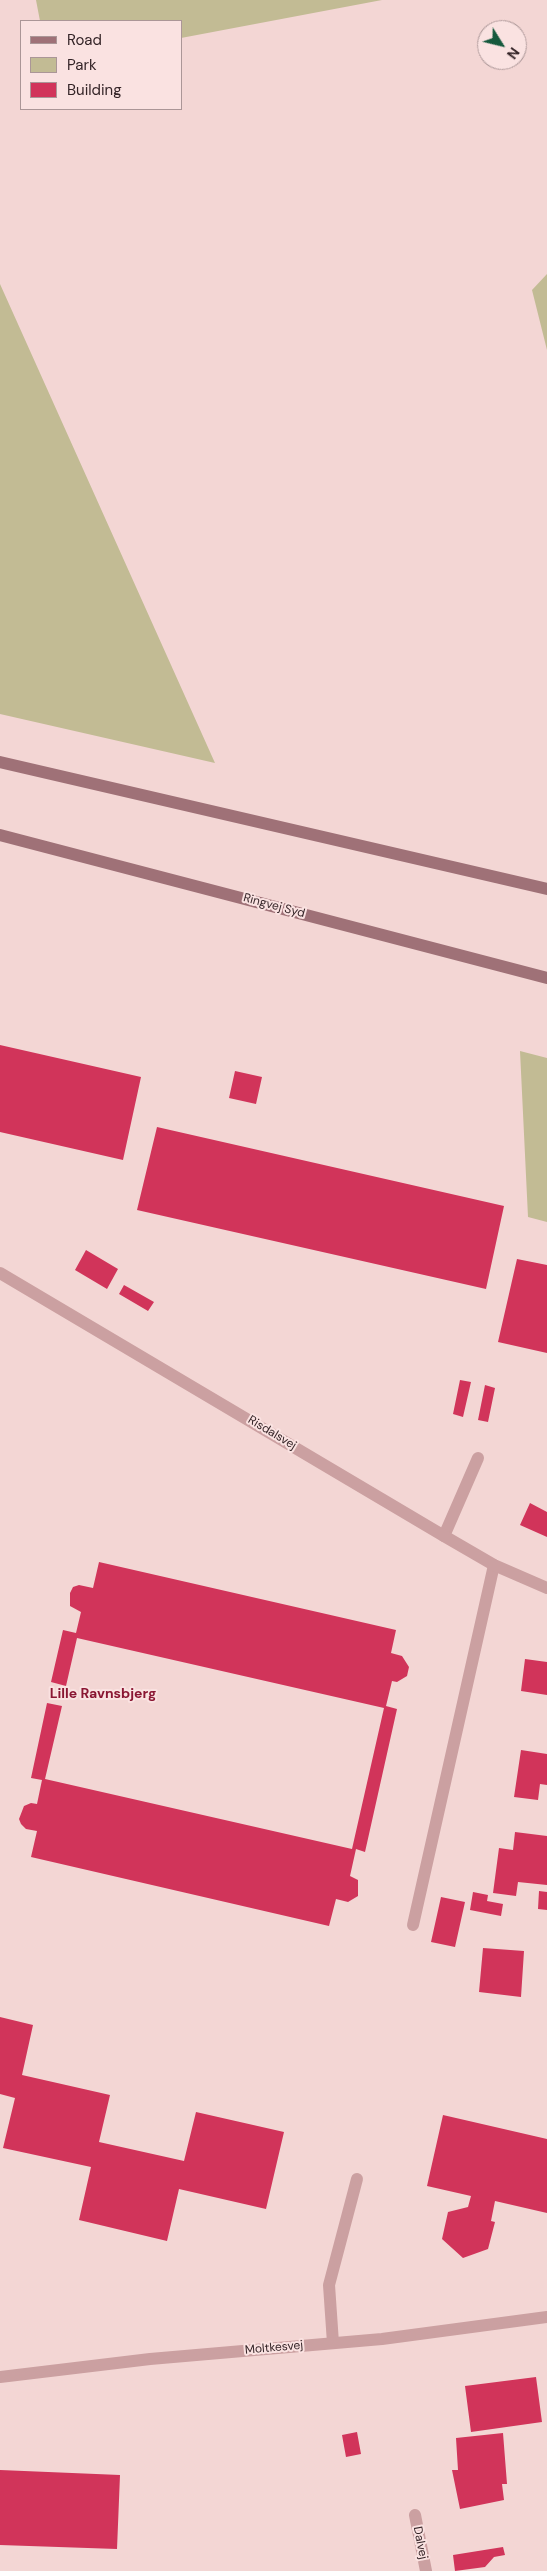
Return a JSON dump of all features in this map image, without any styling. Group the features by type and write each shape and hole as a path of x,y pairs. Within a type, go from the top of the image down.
{"main road":[{"path":"0,762 547,889"},
{"name":"Ringvej Syd","path":"0,835 547,978"}],"street":[{"name":"Risdalsvej","path":"0,1273 494,1565 547,1588"},
{"path":"444,1536 478,1458"},
{"path":"413,1925 494,1565"},
{"path":"334,2343 329,2285 357,2179"},
{"name":"Moltkesvej","path":"0,2377 150,2359 334,2343 547,2317"},
{"name":"Dalvej","path":"415,2515 426,2571"}],"green space":[{"path":"36,0 382,0 182,38 182,20 40,20"},
{"path":"547,274 547,350 532,290"},
{"path":"0,284 215,763 0,714"},
{"path":"520,1051 547,1058 547,1222 528,1217"}],"building":[{"path":"0,1045 141,1077 123,1160 0,1132"},
{"path":"235,1071 262,1077 256,1104 229,1098"},
{"path":"157,1127 504,1206 486,1289 137,1210"},
{"path":"86,1250 118,1269 107,1289 75,1270"},
{"path":"517,1259 547,1265 547,1353 498,1342"},
{"path":"124,1285 154,1302 148,1311 119,1294"},
{"path":"460,1380 471,1382 463,1417 453,1414"},
{"path":"485,1385 495,1388 488,1422 478,1420"},
{"path":"530,1503 547,1512 547,1537 520,1525"},
{"path":"99,1562 396,1630 391,1653 402,1656 409,1667 407,1676 397,1682 392,1681 386,1706 397,1709 365,1852 356,1849 350,1876 358,1880 358,1896 348,1902 336,1899 329,1926 31,1857 37,1831 26,1829 19,1819 24,1806 31,1803 37,1804 42,1780 31,1778 47,1703 62,1706 45,1779 352,1849 384,1708 77,1638 66,1686 51,1682 63,1630 76,1633 81,1612 70,1606 70,1593 73,1587 79,1585 93,1588"},
{"path":"525,1659 547,1662 547,1695 521,1691"},
{"path":"521,1750 547,1754 547,1785 540,1784 538,1800 514,1797"},
{"path":"515,1832 547,1836 547,1885 518,1882 516,1896 493,1893 499,1848 513,1850"},
{"path":"539,1891 547,1892 547,1910 538,1909"},
{"path":"473,1892 488,1895 487,1901 503,1904 501,1916 470,1910"},
{"path":"441,1897 465,1902 455,1947 431,1942"},
{"path":"483,1948 524,1951 521,1997 479,1992"},
{"path":"0,2017 33,2025 22,2075 110,2095 99,2142 184,2161 196,2112 284,2132 266,2209 179,2189 167,2241 79,2220 91,2167 3,2148 15,2098 0,2094"},
{"path":"443,2115 547,2139 547,2213 495,2201 491,2221 495,2222 488,2249 463,2258 442,2239 448,2212 468,2207 471,2196 427,2186"},
{"path":"536,2377 542,2422 471,2432 465,2386"},
{"path":"357,2432 361,2454 346,2457 342,2435"},
{"path":"503,2433 507,2484 502,2484 504,2500 460,2509 452,2470 458,2470 456,2438"},
{"path":"0,2470 120,2475 117,2549 0,2545"},
{"path":"503,2547 505,2555 494,2557 485,2567 455,2571 453,2555"}],"district":[{"name":"Lille Ravnsbjerg","path":"103,1694"}]}
